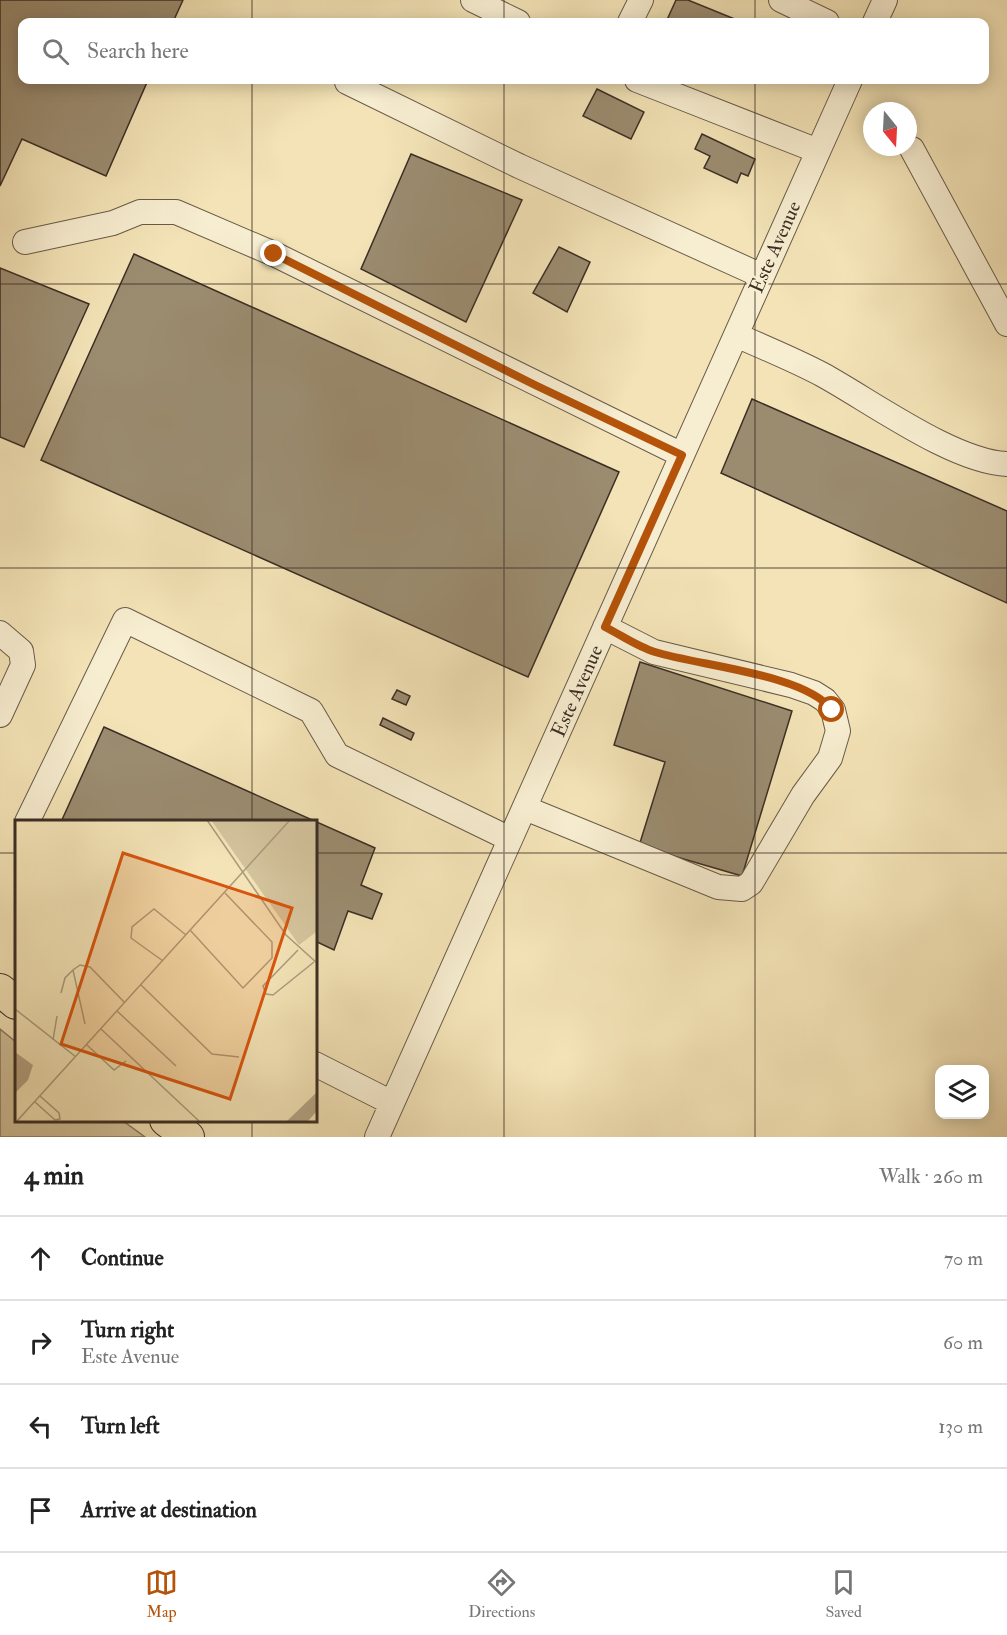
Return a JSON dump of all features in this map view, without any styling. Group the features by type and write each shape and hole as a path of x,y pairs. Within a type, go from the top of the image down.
{"main road":[{"path":"0,990 15,1002"},
{"path":"169,1122 188,1137"}],"street":[{"path":"473,0 510,18"},
{"path":"632,18 641,0"},
{"path":"781,0 819,18"},
{"path":"877,18 885,0"},
{"path":"351,84 519,166 762,276"},
{"path":"647,84 818,151"},
{"name":"Este Avenue","path":"377,1137 847,84"},
{"path":"916,156 1007,324"},
{"path":"25,242 113,223 140,212 176,212 274,254 535,385 682,455"},
{"path":"736,335 821,374 954,450 987,464 1007,464"},
{"path":"28,820 125,621 311,711 337,755 510,839"},
{"path":"525,808 685,876 718,887 742,889 752,883 803,795 830,758 836,744 836,719 825,700 814,693 791,685 654,652 605,627"},
{"path":"0,633 21,651 23,665 0,715"},
{"path":"316,1065 392,1103"}],"shaded area":[{"path":"0,1029 15,1041 15,1122 124,1122 145,1137 0,1137"}],"building":[{"path":"0,0 183,0 175,18 18,18 18,84 146,84 106,176 22,139 0,186"},
{"path":"676,0 688,0 732,18 668,18"},
{"path":"597,89 644,112 631,139 583,116"},
{"path":"702,134 755,159 748,176 741,173 737,183 704,168 710,156 695,149"},
{"path":"411,154 522,200 466,322 361,269"},
{"path":"559,247 590,262 567,312 533,293"},
{"path":"134,254 619,472 528,677 41,460"},
{"path":"0,268 89,304 24,447 0,437"},
{"path":"752,399 1007,511 1007,603 721,473"},
{"path":"640,662 792,711 742,876 639,846 665,762 614,745"},
{"path":"397,690 410,696 406,705 392,699"},
{"path":"383,718 414,733 411,740 380,725"},
{"path":"104,727 312,820 62,820"},
{"path":"316,822 375,848 361,885 382,894 372,919 348,911 334,950 316,941"}],"route":[{"path":"274,254 535,385 682,455 605,627 654,652 791,685 814,693 825,700 832,710"}]}
